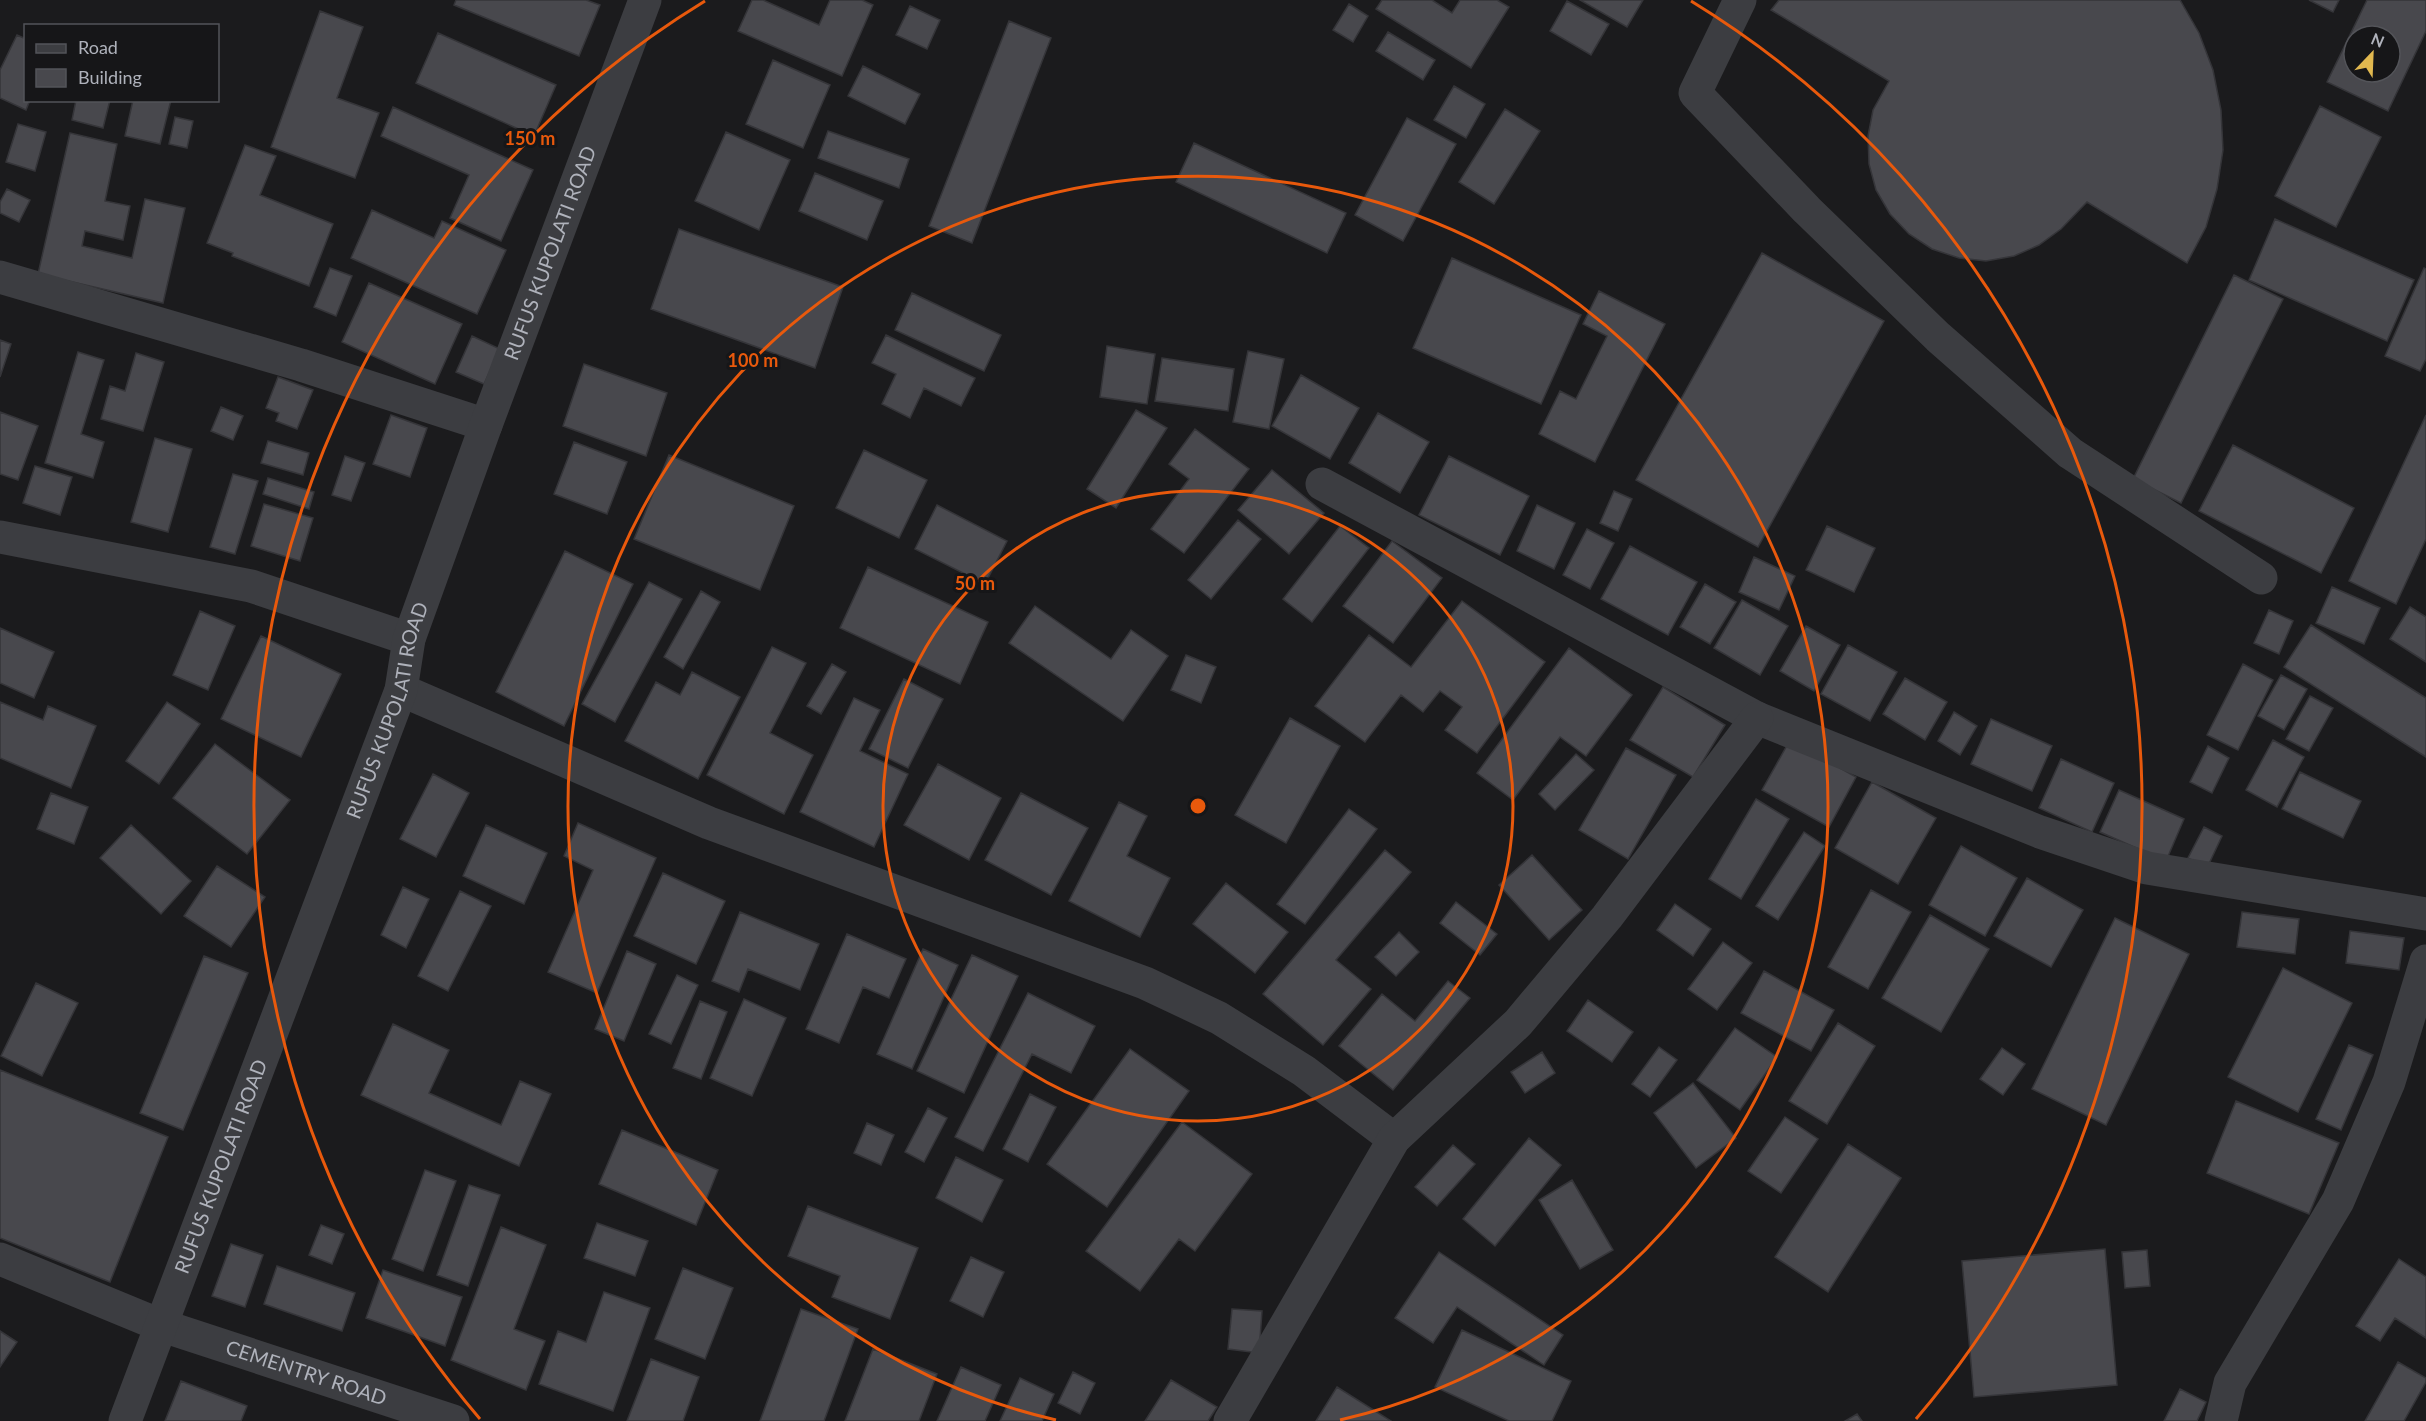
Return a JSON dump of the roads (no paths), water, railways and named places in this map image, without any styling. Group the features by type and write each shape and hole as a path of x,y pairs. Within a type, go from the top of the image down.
{"street":[{"name":"RUFUS KUPOLATI ROAD","path":"125,1421 401,690 409,639 486,424 645,0"},
{"path":"1740,0 1695,93 1807,210 1938,337 2070,453 2261,578"},
{"path":"0,277 280,358 486,424"},
{"path":"1322,484 1757,718 2040,832 2147,868 2426,914"},
{"path":"0,537 251,586 409,639"},
{"path":"401,690 709,823 1145,983 1219,1018 1304,1071 1394,1139"},
{"path":"1230,1421 1394,1139 1518,1023 1607,917 1757,718"},
{"path":"2221,1421 2230,1383 2338,1201 2389,1082 2426,961"},
{"name":"CEMENTRY ROAD","path":"0,1259 160,1325 453,1421"}]}
